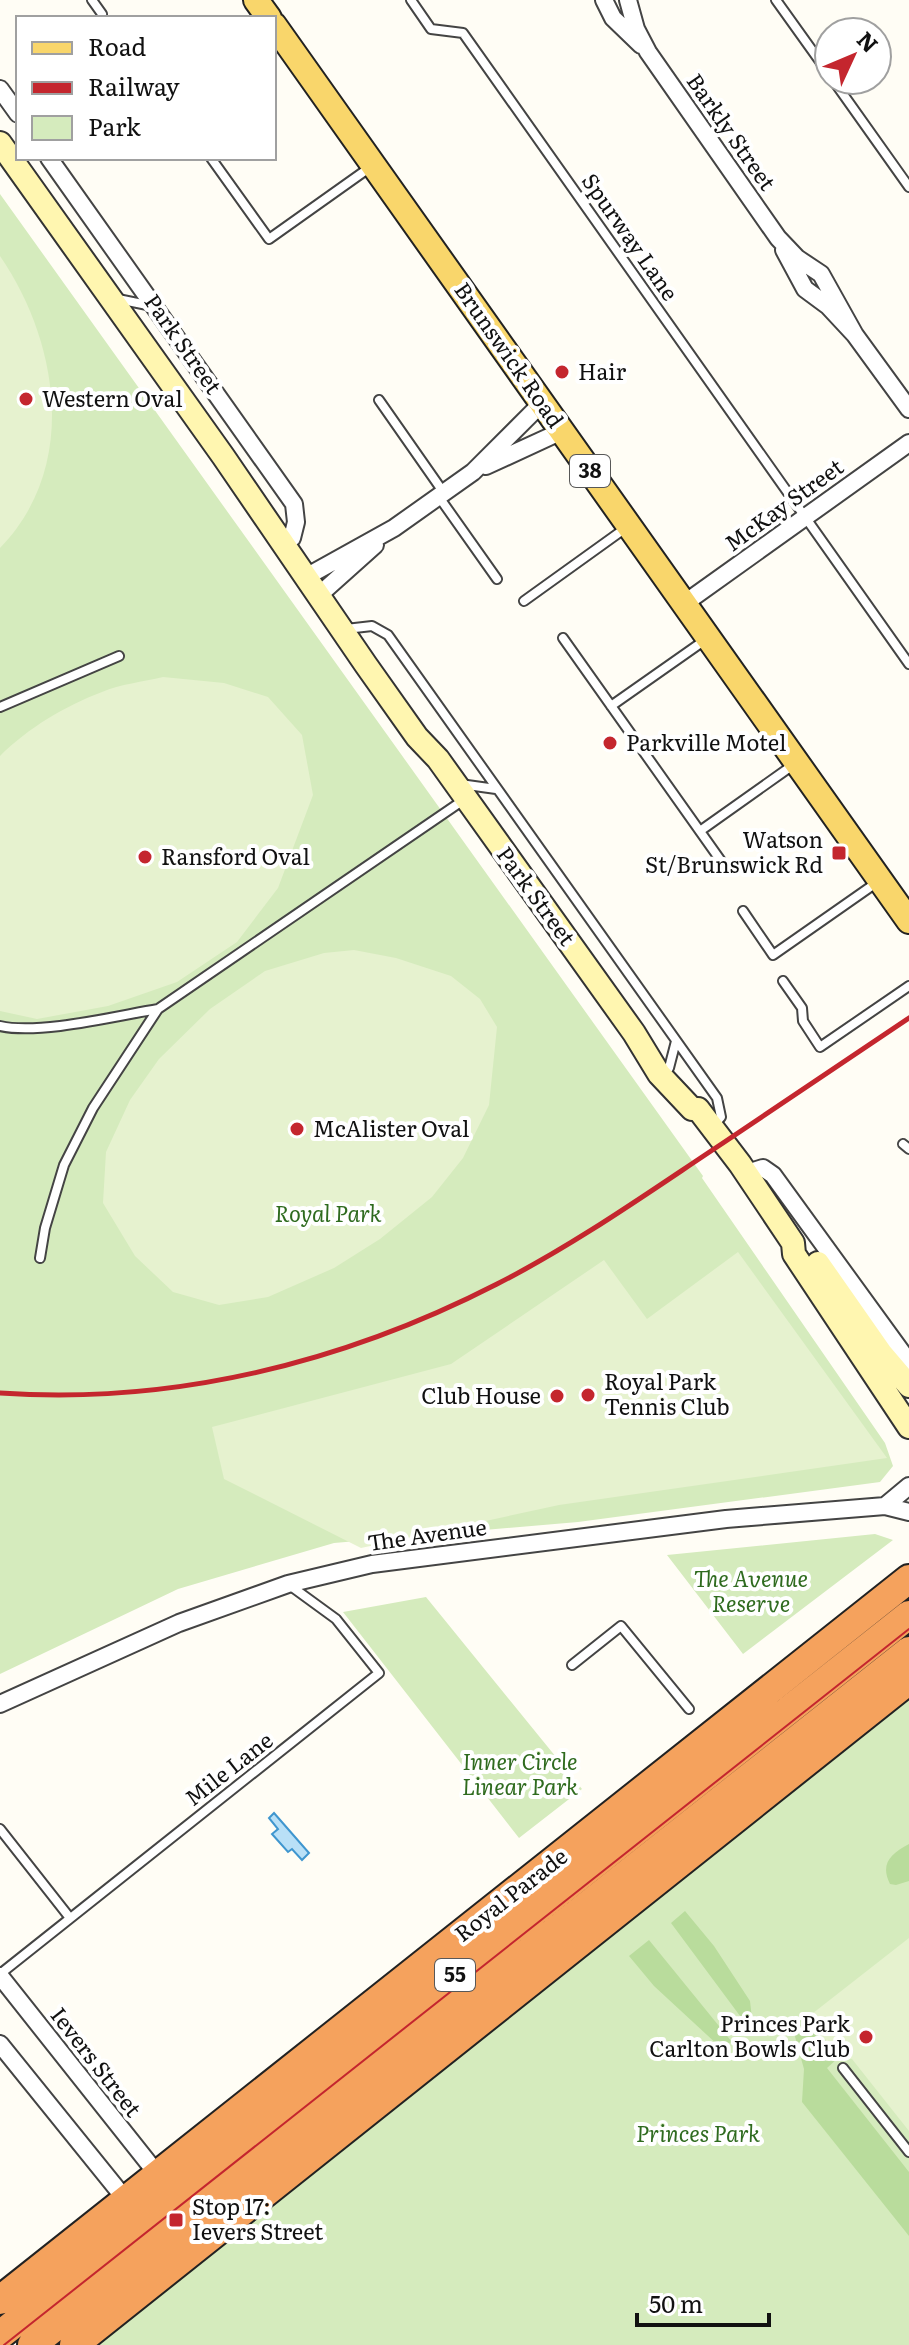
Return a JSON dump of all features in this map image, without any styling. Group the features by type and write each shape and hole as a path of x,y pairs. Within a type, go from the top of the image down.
{"highway":[{"name":"Royal Parade","path":"0,2300 909,1579"},
{"name":"Royal Parade","path":"0,2335 399,2020 618,1880 807,1730 909,1615"},
{"name":"Royal Parade","path":"32,2345 156,2263 469,2015 618,1880 909,1651"},
{"name":"Royal Parade","path":"807,1730 909,1680"},
{"path":"774,1686 807,1730"},
{"path":"582,1838 618,1880"},
{"path":"382,1997 399,2020"},
{"name":"Royal Parade","path":"74,2345 156,2263"}],"main road":[{"name":"Brunswick Road","path":"276,28 908,918"}],"street":[{"name":"Barkly Street","path":"604,0 613,18 648,52"},
{"name":"Barkly Street","path":"628,0 634,12 636,29 648,52 778,238 797,258 821,274 855,335 909,409"},
{"path":"0,89 16,111"},
{"name":"Park Street","path":"0,143 223,456 349,628 396,685 438,759 634,1033 659,1074 692,1109 705,1118"},
{"name":"Park Street","path":"50,160 294,504 297,513 292,538"},
{"path":"317,583 473,472 542,403"},
{"path":"473,472 562,431"},
{"name":"McKay Street","path":"685,603 909,443"},
{"name":"Park Street","path":"223,456 292,538 317,583"},
{"name":"Park Street","path":"634,1033 698,1100 705,1118 747,1173 793,1243 794,1254 909,1427"},
{"path":"747,1173 763,1168 773,1175 909,1362"},
{"name":"Park Street","path":"793,1243 808,1250 881,1353 909,1386"},
{"path":"885,1506 909,1486"},
{"name":"The Avenue","path":"0,1704 179,1623 291,1583 372,1564 726,1519 885,1506 909,1512"},
{"name":"Ievers Street","path":"0,1975 158,2175"},
{"path":"0,2044 126,2200"}],"lane":[{"path":"92,0 102,14"},
{"name":"Spurway Lane","path":"411,0 431,29 463,33 909,664"},
{"path":"776,0 813,52"},
{"path":"844,96 909,187"},
{"path":"212,160 269,239 374,165"},
{"path":"110,297 157,307"},
{"path":"379,400 497,579"},
{"path":"524,601 630,526"},
{"path":"349,628 372,626 388,635 719,1101 721,1117 705,1118"},
{"path":"563,638 726,868"},
{"path":"611,706 709,638"},
{"path":"0,707 119,656"},
{"path":"700,831 797,762"},
{"path":"40,1258 45,1228 64,1165 93,1108 158,1009 460,790 496,789"},
{"path":"743,911 773,955 880,880"},
{"path":"783,981 802,1008 803,1021 820,1047 909,986"},
{"path":"0,1026 40,1028 158,1009"},
{"path":"669,1068 676,1040"},
{"name":"Mile Lane","path":"0,1975 379,1673 336,1619 291,1583"},
{"path":"572,1665 621,1626 689,1709"},
{"path":"0,1829 70,1918"},
{"path":"843,2068 909,2152"}],"green space":[{"name":"Royal Park","path":"0,194 703,1176 885,1443 893,1466 880,1482 578,1522 334,1543 178,1589 0,1674"},
{"name":"Western Oval","path":"0,256 20,290 36,327 47,365 52,404 50,443 42,480 25,516 0,548"},
{"name":"Ransford Oval","path":"163,677 224,683 268,697 302,735 313,795 278,888 237,942 177,982 108,1006 37,1019 0,1011 0,756 35,727 74,704 116,687"},
{"name":"McAlister Oval","path":"354,950 396,958 451,976 480,999 497,1027 489,1105 463,1158 432,1197 380,1239 334,1268 268,1297 219,1305 173,1292 135,1256 103,1203 106,1152 130,1100 159,1059 210,1009 265,971 324,953"},
{"name":"Royal Park Tennis Club","path":"738,1252 887,1458 559,1505 361,1548 224,1479 212,1427 451,1364 604,1260 647,1319"},
{"name":"The Avenue Reserve","path":"875,1534 893,1540 743,1654 667,1555"},
{"name":"Inner Circle Linear Park","path":"426,1597 582,1789 519,1838 343,1612"},
{"name":"Princes Park","path":"909,1698 909,2345 95,2345"},
{"path":"909,1844 909,1881 890,1884 886,1871 889,1860"},
{"path":"685,1911 714,1946 750,2001 752,2019 746,2024 671,1923"},
{"name":"Princes Park Carlton Bowls Club","path":"909,1938 909,2131 852,2059 839,2057 808,2017"},
{"path":"649,1940 732,2042 720,2047 654,1986 629,1956"},
{"path":"808,2019 838,2058 827,2068 909,2172 909,2236 802,2102 804,2069 794,2033 798,2020"}],"water":[{"path":"274,1813 309,1853 302,1860 292,1849 288,1852 272,1834 278,1829 269,1818"}],"tram line":[{"path":"4,2345 909,1629"}],"railway":[{"path":"0,1393 65,1395 193,1385 256,1373 318,1356 439,1312 497,1284 584,1235 909,1018"}],"place":[{"name":"Hair","path":"562,372"},
{"name":"Western Oval","path":"26,399"},
{"name":"Parkville Motel","path":"610,743"},
{"name":"Watson St/Brunswick Rd","path":"839,853"},
{"name":"Ransford Oval","path":"145,857"},
{"name":"McAlister Oval","path":"297,1129"},
{"name":"Royal Park Tennis Club","path":"588,1395"},
{"name":"Club House","path":"557,1396"},
{"name":"Princes Park Carlton Bowls Club","path":"866,2037"},
{"name":"Stop 17: Ievers Street","path":"176,2220"}]}
